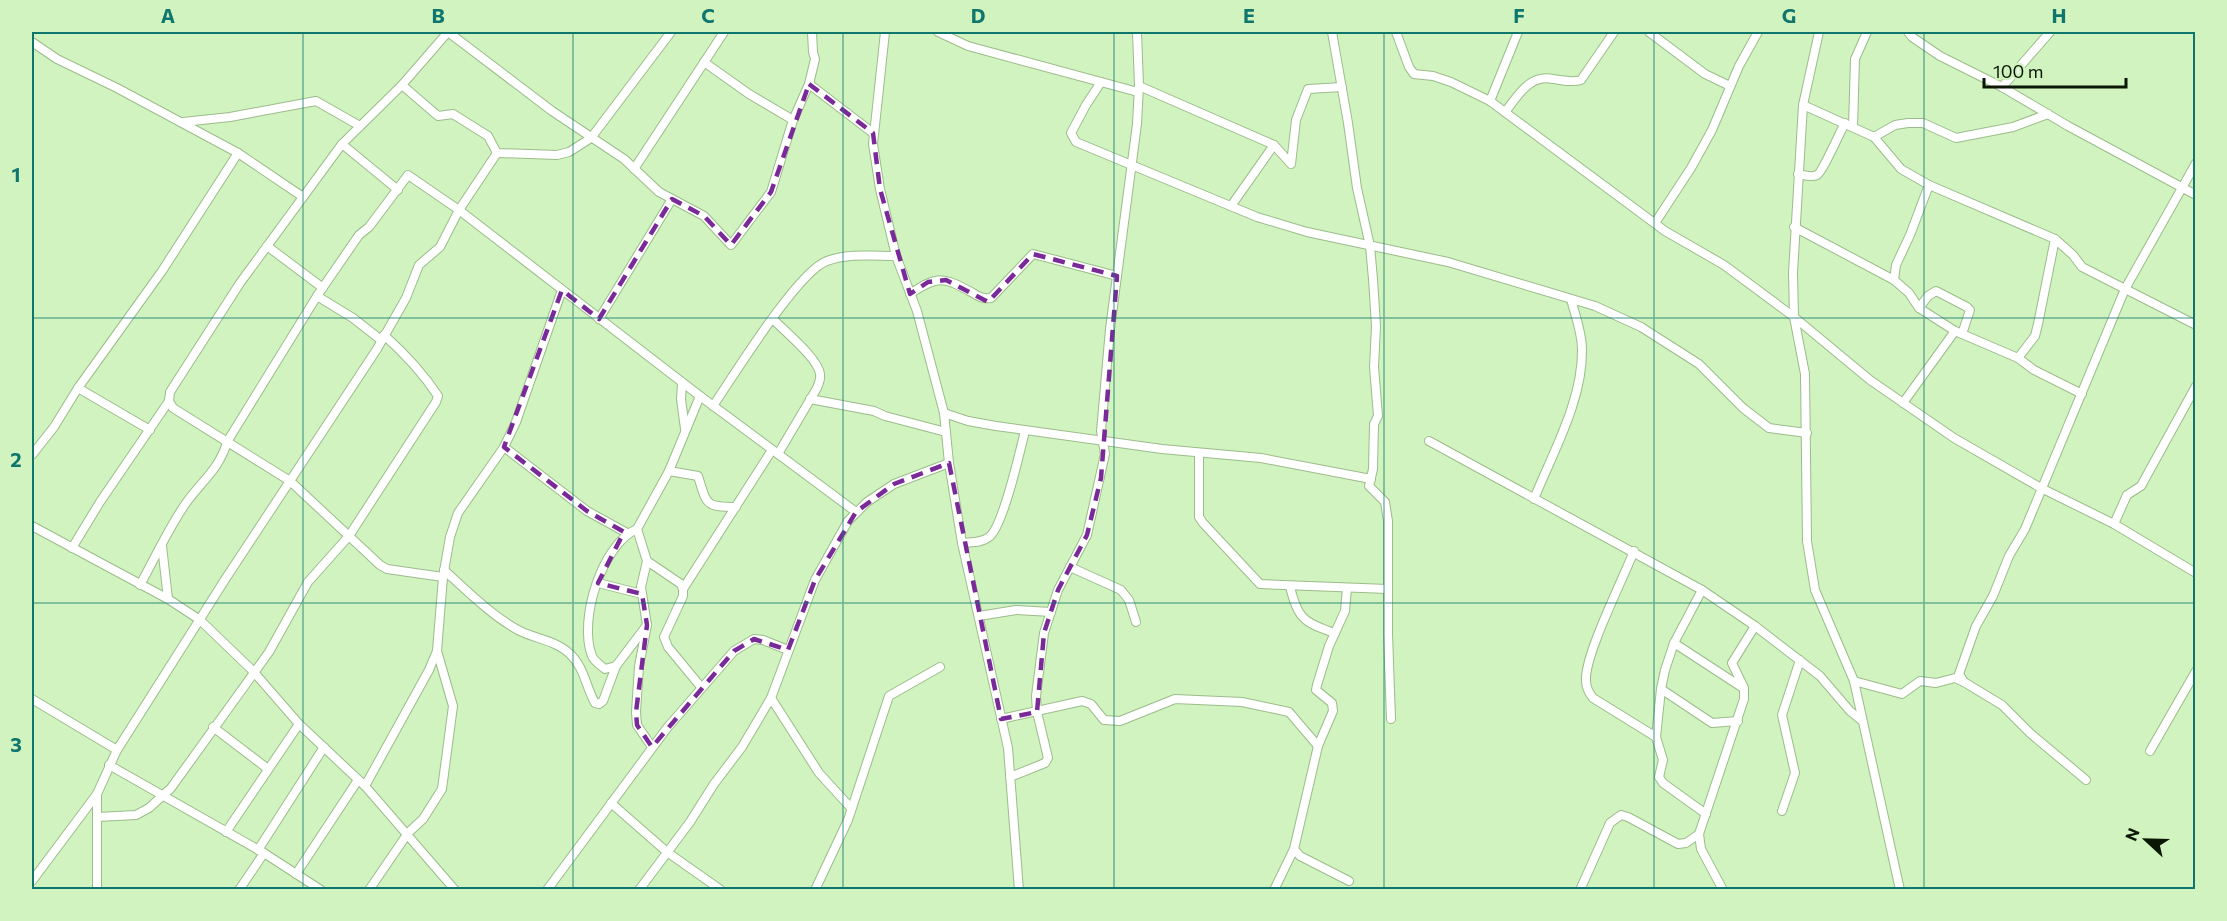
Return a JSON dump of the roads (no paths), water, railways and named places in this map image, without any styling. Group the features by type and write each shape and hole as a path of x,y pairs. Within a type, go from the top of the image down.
{"street":[{"path":"72,548 100,502 169,401 170,393 240,283 303,196 342,144 402,85 448,32 493,68 624,159 649,184 704,216 731,245 771,192 793,120 809,84 815,59 812,32"},
{"path":"497,153 557,156 569,152 591,138 671,32"},
{"path":"634,169 724,32"},
{"path":"885,32 873,133 880,189 896,255 910,294 944,413 949,463 962,543 1008,748 1019,890"},
{"path":"938,32 968,46 1101,82 1138,89 1274,145 1291,164 1296,120 1308,89 1342,87"},
{"path":"1010,777 1047,761 1036,696 1042,651 1058,590 1090,526 1105,454 1101,431 1110,329 1132,165 1138,89 1137,32"},
{"path":"1332,32 1357,188 1370,246 1376,326 1374,352 1378,416 1374,424 1375,445 1369,488 1385,502 1388,521 1391,719"},
{"path":"1396,32 1408,67 1414,74 1432,76 1450,82 1490,101 1655,223 1724,265 1794,317 1870,380 1954,438 2041,488 2114,524 2196,573"},
{"path":"1490,101 1518,32"},
{"path":"1505,112 1527,84 1537,79 1576,82 1581,80 1614,32"},
{"path":"1649,32 1705,74 1730,86"},
{"path":"1655,223 1691,168 1712,130 1730,86 1758,32"},
{"path":"1819,32 1803,105 1794,227 1794,317 1805,374 1807,541 1815,590 1854,681 1900,890"},
{"path":"1798,174 1815,177 1820,174 1849,125 1855,59 1867,32"},
{"path":"1908,32 1912,38 1940,56 2002,87 2196,195"},
{"path":"2002,87 2050,32"},
{"path":"32,42 57,58 238,153 303,196"},
{"path":"704,62 749,94 793,120"},
{"path":"1101,82 1071,133 1076,142 1257,217 1307,232 1448,262 1617,315 1666,342 1699,364 1743,408 1769,428 1807,433"},
{"path":"809,84 873,133"},
{"path":"402,85 438,116 453,114 488,136 497,153"},
{"path":"182,122 230,117 316,101 360,126"},
{"path":"1803,105 1874,136 1901,169 1929,185 2055,239 2073,255 2082,267 2196,326"},
{"path":"1874,136 1895,125 1923,123 1956,138 2013,127 2048,114"},
{"path":"342,144 398,190"},
{"path":"1231,206 1274,145"},
{"path":"32,455 162,272 238,153"},
{"path":"32,881 97,794 117,750 383,338 406,298 419,265 440,247 459,210 497,153"},
{"path":"1964,682 1959,674 1976,626 1993,596 2009,556 2025,529 2125,289 2196,163"},
{"path":"140,585 187,502 216,467 227,442 317,296 359,235 369,227 408,175 459,210 700,396 856,512"},
{"path":"1894,280 1896,265 1929,185"},
{"path":"599,319 672,199"},
{"path":"1794,227 1894,280 1909,293 1919,308 1959,333 2018,358 2034,370 2082,394"},
{"path":"2018,358 2035,336 2055,239"},
{"path":"267,246 323,288"},
{"path":"910,294 928,282 946,280 983,299 990,298 1033,254 1117,276"},
{"path":"713,405 807,274 826,261 850,256 896,255"},
{"path":"296,874 362,783 425,679 437,651 443,573 450,537 458,513 504,447 516,422 562,290"},
{"path":"1903,403 1970,316 1970,310 1967,307 1936,291 1928,296 1919,308"},
{"path":"97,817 136,814 149,808 171,788 268,652 308,582 349,536 436,402 438,396 409,359 383,338 317,296"},
{"path":"1534,499 1571,408 1580,370 1581,340 1570,299"},
{"path":"683,589 810,399 821,377 810,357 773,319"},
{"path":"682,382 681,399 685,429"},
{"path":"2114,524 2127,495 2141,486 2196,386"},
{"path":"78,388 150,430"},
{"path":"616,666 609,669 592,658 589,614 598,583 606,562 618,542 637,529 669,471 700,396"},
{"path":"810,399 874,411 946,432"},
{"path":"169,401 174,408 290,481 374,561 387,569 443,573 513,626 564,648 582,670 595,703 599,704 603,701 616,666 647,625"},
{"path":"944,413 968,421 1025,431 1199,453 1261,458 1371,479"},
{"path":"962,543 981,541 993,534 1001,515 1025,431"},
{"path":"1429,441 1702,590 1755,626 1820,676 1861,720"},
{"path":"504,447 587,511 627,534"},
{"path":"1199,453 1197,510 1203,524 1260,584 1388,589"},
{"path":"639,890 742,747 771,698 815,580 848,521 856,512 894,484 949,463"},
{"path":"669,471 698,476 705,499 715,507 736,507"},
{"path":"32,526 168,599 200,620 253,671 299,724 362,783 408,833 455,890"},
{"path":"637,529 647,561 641,587 647,625 639,666 636,712 637,726 652,747"},
{"path":"162,546 168,599"},
{"path":"1634,551 1589,658 1586,681 1588,692 1593,698 1656,737"},
{"path":"647,561 681,584 683,596 664,637 668,647 701,687"},
{"path":"1070,567 1121,590 1131,604 1136,622"},
{"path":"598,583 642,594"},
{"path":"1290,586 1294,605 1308,622 1335,633"},
{"path":"1274,890 1294,849 1318,746 1334,707 1319,694 1317,685 1345,611 1347,588"},
{"path":"1702,590 1674,643 1661,689 1656,737 1663,760 1659,777 1663,783 1706,813"},
{"path":"979,616 1016,610 1051,612"},
{"path":"1723,890 1701,849 1699,834 1744,699 1744,688 1732,663 1755,626"},
{"path":"547,890 652,747 734,651 754,639 763,640 788,650"},
{"path":"1674,643 1744,688"},
{"path":"369,890 408,833 423,819 442,789 453,706 437,651"},
{"path":"1782,811 1795,773 1782,715 1800,660"},
{"path":"815,890 839,840 889,696 940,667"},
{"path":"2150,751 2196,671"},
{"path":"1854,681 1899,694 1920,681 1936,683 1955,678 2002,705 2030,734 2086,780"},
{"path":"1661,689 1712,723 1738,721"},
{"path":"1846,705 1856,692"},
{"path":"771,698 819,773 851,808"},
{"path":"32,699 117,750"},
{"path":"1001,719 1082,701 1090,704 1104,720 1120,722 1175,699 1242,702 1289,712 1318,746"},
{"path":"226,832 299,724"},
{"path":"213,727 268,769"},
{"path":"239,890 324,747"},
{"path":"109,765 261,851 321,890"},
{"path":"97,794 97,890"},
{"path":"611,803 667,852 721,890"},
{"path":"1580,890 1610,823 1615,818 1628,817 1678,844 1686,843 1699,834"},
{"path":"1294,849 1300,856 1350,881"}]}
